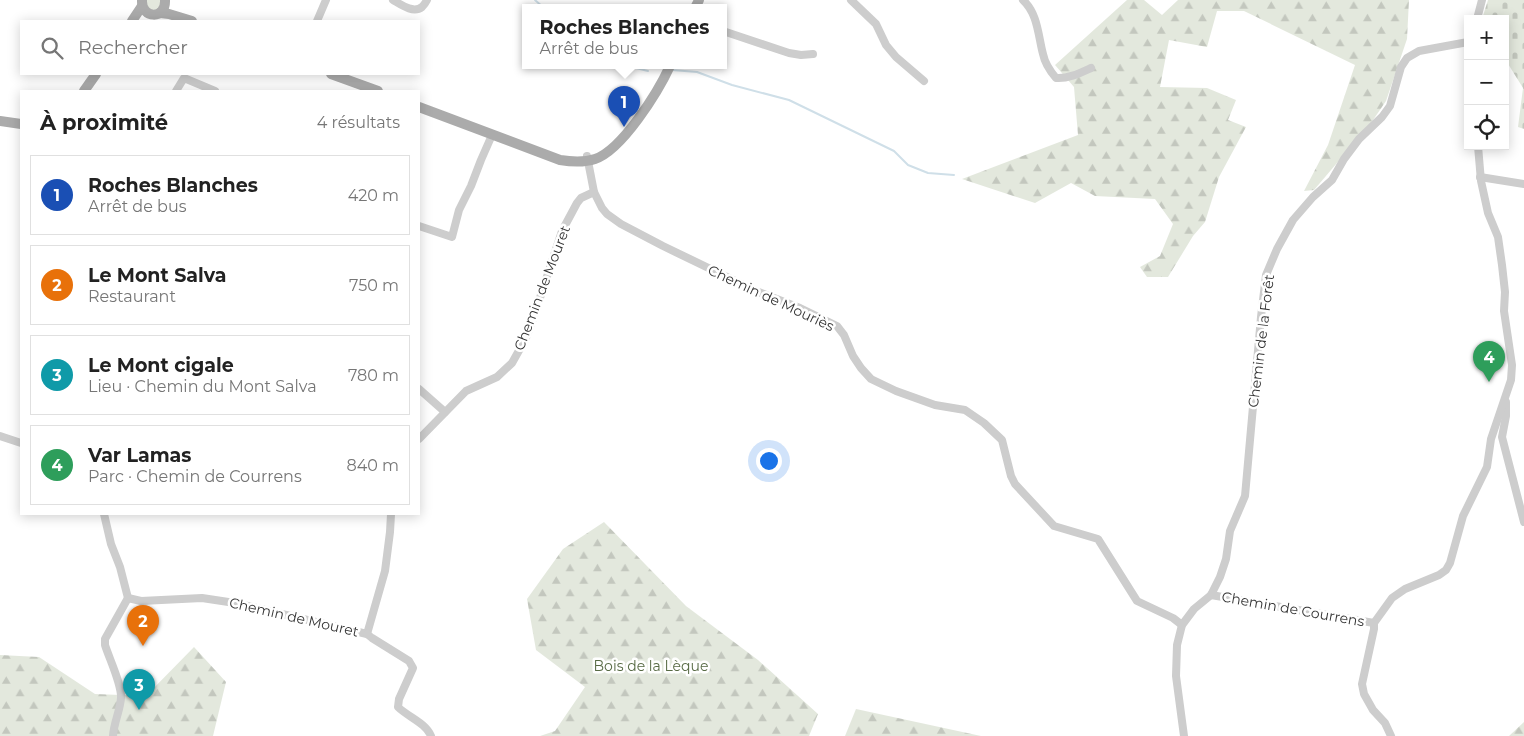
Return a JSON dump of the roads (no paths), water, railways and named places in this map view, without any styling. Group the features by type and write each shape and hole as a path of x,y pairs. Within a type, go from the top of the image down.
{"main road":[{"path":"142,20 165,7 166,0"},
{"path":"166,0 188,20"},
{"path":"141,2 144,10 188,20"},
{"path":"132,20 141,2"},
{"path":"420,107 560,160 582,162 605,148 624,127 646,97 662,69"},
{"path":"587,159 602,156 612,149 645,108 668,69"},
{"path":"85,90 95,75"},
{"path":"334,75 375,90"},
{"path":"0,121 20,124"}],"street":[{"path":"317,20 326,0"},
{"path":"393,0 415,10 422,7 427,0"},
{"path":"851,0 876,24 886,45 896,57 924,81"},
{"path":"1023,0 1034,13 1043,56 1047,66 1056,78 1062,79 1091,68"},
{"path":"1478,15 1482,0"},
{"path":"727,32 789,53 813,54"},
{"name":"Chemin de la Forêt","path":"1182,625 1194,609 1211,595 1220,577 1226,559 1230,531 1245,496 1266,278 1277,249 1293,220 1313,197 1332,180 1344,159 1359,139 1382,117 1390,106 1401,68 1408,58 1419,50 1464,43"},
{"path":"177,90 184,78 213,90"},
{"path":"420,226 452,237 459,210 492,135"},
{"name":"Chemin de Courrens","path":"1391,736 1385,723 1373,710 1364,694 1362,684 1374,623 1392,598 1405,589 1439,575 1446,570 1464,516 1487,467 1491,439 1511,380 1512,364 1504,311 1506,292 1498,237 1488,213 1480,177 1478,150"},
{"name":"Chemin de Mouriès","path":"587,159 594,192 602,208 606,214 621,224 756,291 800,308 836,326 844,335 853,356 871,379 896,391 935,405 965,410 984,423 1002,440 1011,476 1016,484 1054,526 1098,539 1138,601 1173,618 1182,625"},
{"path":"1480,177 1524,184"},
{"name":"Chemin de Mouret","path":"420,437 466,391 497,377 512,363 526,338 562,231 581,198 594,192"},
{"path":"420,390 445,412"},
{"path":"1506,395 1506,416 1502,437 1524,522"},
{"path":"0,436 20,443"},
{"path":"104,515 128,598 105,639 105,645 120,688 121,697 113,736"},
{"name":"Chemin de Mouret","path":"128,598 141,601 202,598 235,603 367,634 385,571 391,515"},
{"name":"Chemin de Courrens","path":"1211,595 1374,623"},
{"path":"1182,625 1178,645 1176,676 1184,736"},
{"path":"367,634 410,661 413,668 399,699 398,706 403,712 428,730 431,736"}],"waterway":[{"path":"535,0 540,4"},
{"path":"640,69 648,71"},
{"path":"672,70 697,72 732,85 789,100 894,151 908,165 928,173 954,175"}],"place":[{"name":"Roches Blanches","path":"624,127"},
{"name":"Var Lamas","path":"1489,382"},
{"name":"Le Mont Salva","path":"143,646"},
{"name":"Le Mont cigale","path":"139,710"}],"park label":[{"name":"Bois de la Lèque","path":"651,666"}]}
